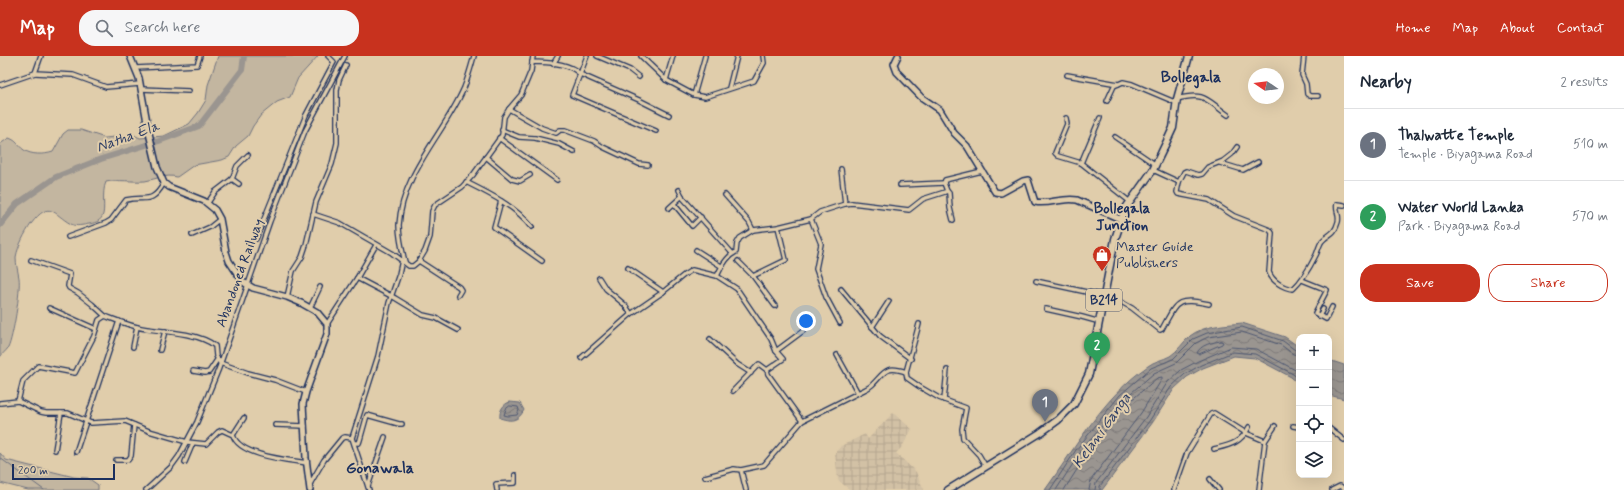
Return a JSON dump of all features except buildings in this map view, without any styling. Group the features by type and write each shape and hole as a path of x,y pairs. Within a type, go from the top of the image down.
{"main road":[{"name":"B214","path":"948,490 1058,420 1074,404 1089,374 1120,219 1129,201 1155,168 1173,128 1177,101 1189,56"}],"street":[{"path":"35,73 41,56"},
{"path":"130,56 136,68 141,87 144,112 157,167 164,182 169,187 186,193 208,204 215,210 220,219 229,261 236,274 247,285 287,297 310,308 320,315 327,324 328,332 306,392 303,407 310,487"},
{"path":"136,68 197,65 200,56"},
{"path":"256,239 306,115 334,62 328,56"},
{"name":"Abandoned Railway","path":"146,490 171,467 187,442 197,422 305,131 345,56"},
{"path":"368,488 352,438 378,356 391,296 403,261 399,225 402,206 408,188 422,159 464,88 474,56"},
{"path":"313,214 340,223 365,237 409,266 413,266 420,261 430,237 432,211 435,205 462,187 499,138 504,117 521,95 531,71 533,56"},
{"path":"553,64 558,56"},
{"path":"586,56 572,95 656,131"},
{"path":"597,56 630,70 639,77"},
{"path":"641,56 666,80 694,95 705,97 754,81 764,63 763,56"},
{"path":"666,80 673,56"},
{"path":"694,95 705,56"},
{"path":"730,88 738,56"},
{"path":"898,56 894,64 897,72 921,97 940,110 954,133 967,146 992,189 998,194 1023,181 1028,180 1035,202 1046,203 1072,199 1120,219"},
{"path":"1304,56 1302,75 1306,84 1307,94 1310,96 1318,96"},
{"path":"532,62 553,64 575,69 580,74 669,115"},
{"path":"287,297 294,271 302,257 306,245 313,214 322,186 332,164 337,143 337,90 339,80 346,65"},
{"path":"0,85 35,73 73,75 106,87 141,87 189,91"},
{"path":"1067,75 1118,84"},
{"path":"1107,101 1114,86 1123,82 1177,101 1191,95 1204,97 1228,115"},
{"path":"509,109 542,128 556,133 560,130 565,130 594,141 633,162 648,165"},
{"path":"1066,118 1067,124 1055,153 1058,156 1081,163 1129,201"},
{"path":"1081,163 1100,118"},
{"path":"502,130 519,137 535,138 559,144 574,152"},
{"path":"1115,137 1155,168 1179,182"},
{"path":"499,138 557,180"},
{"path":"1238,147 1232,154 1220,163 1208,167 1202,174 1198,175 1186,171 1179,182 1178,194 1209,200 1234,216 1270,230 1272,233 1269,272 1270,276 1283,287 1293,289 1302,280 1323,240 1331,235 1335,229 1338,221 1337,204 1344,205"},
{"path":"208,204 215,192 232,179 237,166 248,155"},
{"path":"486,157 512,179 520,181 530,175"},
{"path":"1220,163 1243,170 1258,162"},
{"path":"841,169 845,204"},
{"path":"900,185 944,183 945,180 982,171"},
{"path":"232,179 239,184"},
{"path":"68,237 111,220 126,200 144,200 152,197 164,182"},
{"path":"466,182 502,201 525,218 532,227"},
{"path":"944,183 947,191 949,192 950,208 953,220"},
{"path":"679,190 682,196 732,253"},
{"path":"717,276 721,266 732,253 736,252 737,243 740,238 753,230 778,227 811,219 820,212 852,203 909,210 923,199 947,191"},
{"path":"725,195 749,222 753,230"},
{"path":"669,208 682,196"},
{"path":"502,201 494,227 542,261"},
{"path":"674,204 692,226 701,217"},
{"path":"192,235 210,227 220,219"},
{"path":"811,219 821,244 816,269 826,297 840,323"},
{"path":"753,276 786,260 778,227"},
{"path":"327,324 357,278 376,245"},
{"path":"696,250 721,266"},
{"path":"31,260 70,274 69,288 83,296 105,316 137,327 185,334 214,344 219,361"},
{"path":"420,261 459,287 461,290 458,295"},
{"path":"738,261 753,276 775,306"},
{"path":"628,268 663,292"},
{"path":"581,358 632,314 692,270 717,276 737,289 771,339 776,351 782,359 767,370"},
{"path":"357,278 423,315 436,318 458,330"},
{"path":"599,278 606,290 625,305 632,314"},
{"path":"1302,280 1327,290 1316,311 1316,314 1326,319 1332,307"},
{"path":"1036,281 1123,303 1132,308 1160,330 1162,329 1174,306 1179,302 1188,300 1209,304"},
{"path":"310,308 320,287"},
{"path":"841,289 880,336 911,359"},
{"path":"872,327 890,300"},
{"path":"49,308 96,329"},
{"path":"1046,309 1100,322"},
{"path":"1319,316 1323,309"},
{"path":"18,401 23,380 38,366 74,373 76,372 94,336 99,320 105,316"},
{"path":"76,452 119,321"},
{"path":"919,324 914,338 911,359 906,372 907,378 911,382 944,400 966,408 962,429 963,438 979,454 986,467"},
{"path":"132,347 137,327"},
{"path":"160,350 165,331"},
{"path":"776,351 803,331"},
{"path":"710,339 737,364 751,373"},
{"path":"837,355 858,393"},
{"path":"219,361 248,373 275,380 306,392"},
{"path":"193,371 205,373 209,372 219,361"},
{"path":"733,390 759,364 767,370 802,421"},
{"path":"705,477 734,468 741,470 764,465 802,421 868,388 884,372 897,369 906,372"},
{"path":"944,400 947,370"},
{"path":"0,403 18,401 40,412 68,413 91,423 121,421 193,443 206,444 222,430 232,435 239,446 262,455 307,463"},
{"path":"55,450 61,413"},
{"path":"1174,490 1186,453 1211,414 1214,413 1246,434 1265,441"},
{"path":"354,443 359,443 367,415 402,424"},
{"path":"232,435 244,418"},
{"path":"116,460 128,460 131,456 134,425"},
{"path":"275,425 305,426"},
{"path":"1259,490 1265,441 1275,426"},
{"path":"1214,449 1234,444 1246,434 1249,427"},
{"path":"1332,430 1344,440"},
{"path":"368,488 385,437"},
{"path":"310,487 324,460 342,438 352,438"},
{"path":"185,462 193,443"},
{"path":"741,470 746,490"},
{"path":"497,490 496,484 515,483 515,475"},
{"path":"1210,478 1219,490"},
{"path":"1332,490 1340,486 1344,490"}],"shaded area":[{"path":"218,56 318,56 298,78 290,97 277,102 261,115 248,136 236,146 229,157 222,160 194,165 177,177 165,176 145,181 106,182 103,214 101,219 95,223 80,226 73,225 55,213 47,210 37,216 26,231 17,253 16,260 19,278 19,292 16,313 10,343 8,348 0,357 0,144 9,138 14,140 27,152 34,154 46,154 53,152 63,134 68,130 81,130 105,138 134,135 140,138 164,136 189,124 198,113 206,100 208,85"},
{"path":"893,413 912,429 902,447 896,453 916,472 924,490 850,490 838,480 835,453 841,446 865,434 868,439"},
{"path":"0,453 6,460 74,477 88,478 98,485 98,490 28,490 0,483"}],"water":[{"name":"Kelani Ganga","path":"1242,323 1285,337 1296,345 1296,381 1291,377 1255,358 1234,356 1203,368 1187,377 1174,389 1153,422 1102,490 1045,490 1079,440 1117,392 1150,364 1173,354 1187,338 1196,332 1215,326"},
{"path":"1332,361 1344,365 1344,399 1332,396"},
{"path":"510,402 520,403 524,410 522,414 514,420 500,418 502,408 505,404"}],"waterway":[{"name":"Natha Ela","path":"0,225 17,204 56,177 101,159 159,141 199,126 242,70 244,56"},
{"path":"0,458 44,490"}],"place":[{"name":"Master Guide Publishers","path":"1102,272"},
{"name":"Water World Lanka","path":"1097,365"},
{"name":"Thalwatte Temple","path":"1045,422"}],"district":[{"name":"Bollegala","path":"1191,77"},
{"name":"Bollegala Junction","path":"1122,218"},
{"name":"Gonawala","path":"380,468"}]}
